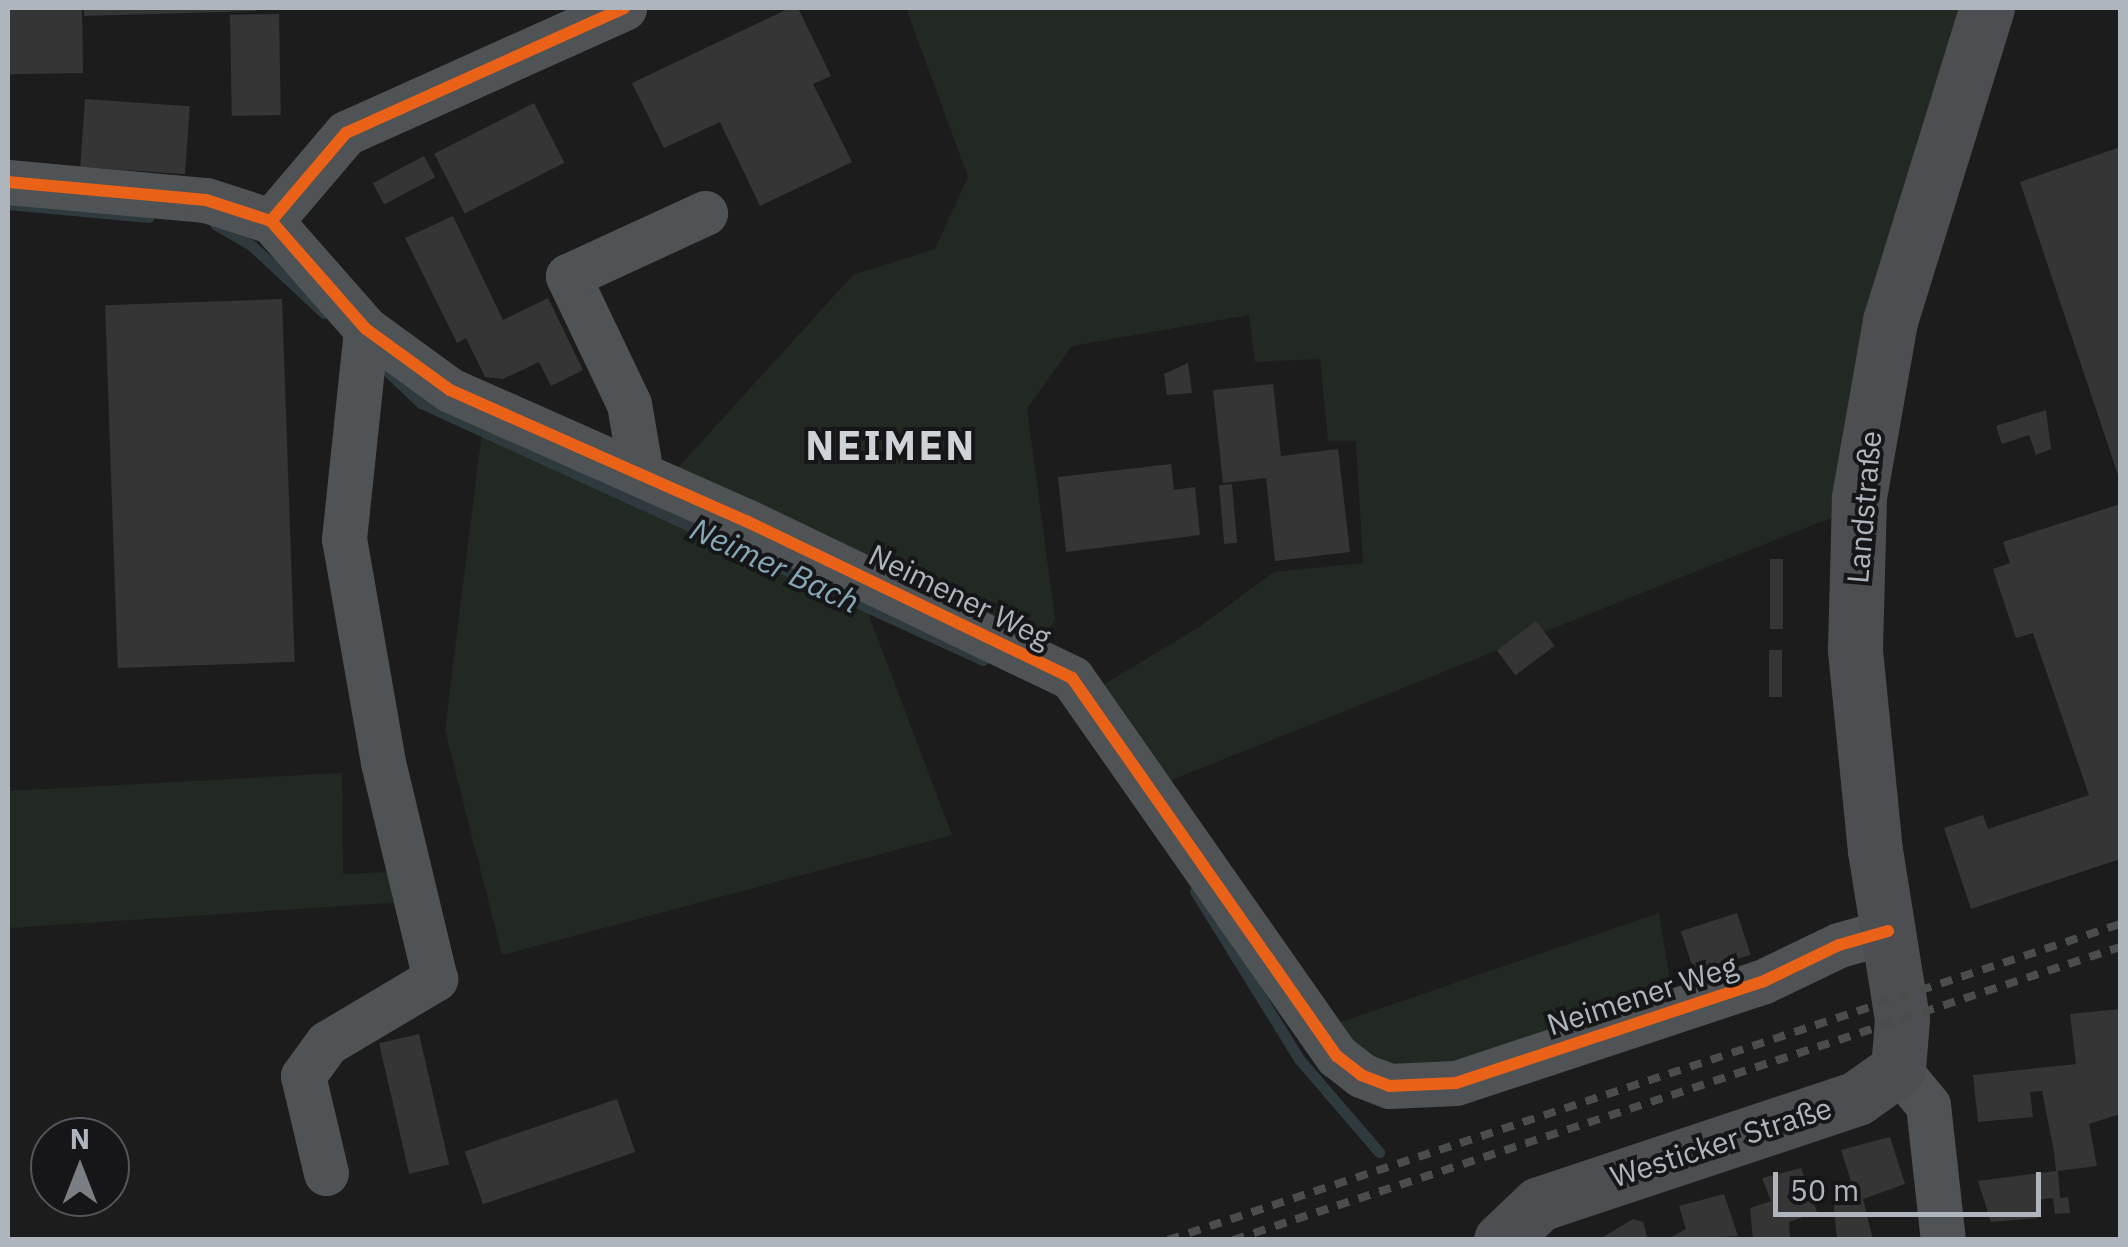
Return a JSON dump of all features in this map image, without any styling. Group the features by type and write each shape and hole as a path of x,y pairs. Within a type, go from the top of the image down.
{"main road":[{"name":"Landstraße","path":"1900,1044 1855,649 1859,497 1890,322 1987,8"},
{"name":"Westicker Straße","path":"1501,1240 1540,1204 1857,1098 1900,1044"}],"street":[{"path":"8,182 206,200 271,221 346,133 624,8"},
{"path":"641,474 629,404 568,276 705,213"},
{"name":"Neimener Weg","path":"271,221 366,329 450,390 641,474 1072,678 1337,1056 1389,1086 1456,1083 1762,982 1839,945 1888,930"},
{"path":"326,1173 303,1076 327,1043 435,978 383,762 344,539 366,329"},
{"path":"1900,1044 1928,1106 1944,1240"}],"shaded area":[{"path":"906,8 1969,8 1838,515 1161,784 1095,690 1199,627 1274,572 1363,563 1356,441 1328,441 1320,359 1255,362 1249,315 1072,346 1027,408 1055,619 1035,655 665,482 853,275 935,249 968,177"},
{"path":"483,424 862,597 952,835 502,955 445,730"},
{"path":"342,773 343,874 395,872 403,902 8,928 8,791"},
{"path":"1659,913 1673,1000 1423,1077 1364,1062 1338,1023"}],"building":[{"path":"82,8 83,73 9,74 8,9"},
{"path":"84,8 256,8 256,11 84,16"},
{"path":"790,8 798,8 831,76 813,84 852,162 760,206 720,122 664,148 632,83"},
{"path":"279,14 281,115 232,116 230,15"},
{"path":"85,99 190,106 185,174 80,167"},
{"path":"534,103 564,163 465,214 434,154"},
{"path":"2120,147 2120,481 2020,182"},
{"path":"424,156 435,177 384,204 373,183"},
{"path":"453,216 503,320 548,298 583,370 551,386 539,362 503,379 485,377 466,338 457,343 405,238"},
{"path":"282,299 295,662 118,668 105,305"},
{"path":"1188,363 1192,393 1167,395 1164,374"},
{"path":"1273,384 1281,456 1338,449 1350,552 1275,561 1266,478 1223,483 1213,390"},
{"path":"2046,410 2051,449 2036,455 2029,435 2002,444 1996,426"},
{"path":"1171,464 1174,490 1195,487 1200,535 1066,552 1058,477"},
{"path":"1232,484 1237,543 1224,544 1219,485"},
{"path":"2120,504 2120,859 1971,909 1944,828 1983,815 1988,829 2089,795 2033,633 2016,638 1993,569 2010,563 2003,542"},
{"path":"1770,559 1783,559 1783,629 1770,629"},
{"path":"1536,621 1555,646 1516,675 1497,650"},
{"path":"1769,650 1782,650 1782,697 1769,697"},
{"path":"1737,913 1751,955 1694,973 1681,931"},
{"path":"2120,1009 2120,1114 2089,1124 2097,1166 2058,1171 2060,1198 2068,1197 2070,1213 2055,1214 2053,1198 2036,1200 2038,1218 1991,1222 1978,1181 2056,1171 2054,1152 2042,1091 2030,1092 2033,1117 1978,1122 1973,1075 2076,1064 2070,1014"},
{"path":"419,1034 449,1165 409,1174 379,1043"},
{"path":"617,1099 635,1152 483,1204 465,1151"},
{"path":"1890,1137 1905,1184 1863,1199 1873,1240 1837,1240 1832,1188 1851,1181 1841,1150"},
{"path":"1801,1168 1817,1212 1789,1222 1790,1240 1753,1240 1750,1208 1771,1201 1762,1178"},
{"path":"1724,1194 1738,1236 1666,1240 1686,1229 1679,1206"},
{"path":"1633,1219 1643,1222 1648,1240 1598,1240"}],"waterway":[{"name":"Neimer Bach","path":"8,204 148,217"},
{"name":"Neimer Bach","path":"215,224 251,245 324,313"},
{"name":"Neimer Bach","path":"382,366 421,403 983,660"},
{"name":"Neimer Bach","path":"1195,891 1299,1059 1379,1152"}],"railway":[{"path":"1168,1240 2120,924"},
{"path":"1233,1240 2120,947"}],"cycle path":[{"path":"271,221 346,133 624,8"},
{"path":"8,182 206,200 271,221 366,329 450,390 746,521 1072,678 1337,1056 1361,1075 1389,1086 1456,1083 1762,982 1839,945 1888,931"}],"district":[{"name":"NEIMEN","path":"891,445"}]}
